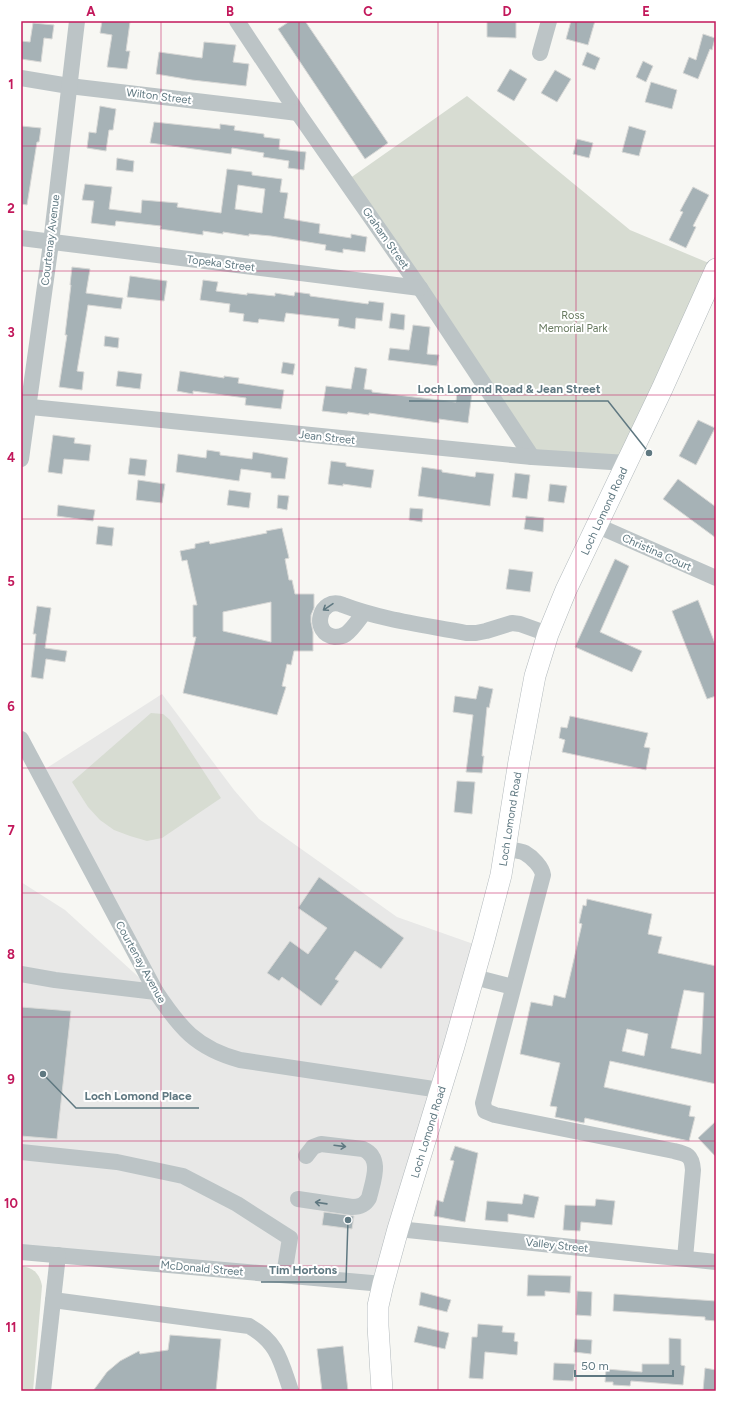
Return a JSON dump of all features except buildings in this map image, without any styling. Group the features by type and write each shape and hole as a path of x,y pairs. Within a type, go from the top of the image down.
{"main road":[{"name":"Loch Lomond Road","path":"382,1391 378,1306 398,1229 474,977 501,876 519,761 533,685 548,634 566,590 598,526 716,269"}],"street":[{"name":"Courtenay Avenue","path":"21,458 24,407 51,243 77,21"},
{"name":"Graham Street","path":"237,21 298,113 420,288 532,457"},
{"path":"540,53 549,21"},
{"name":"Wilton Street","path":"21,78 69,86 298,113"},
{"name":"Topeka Street","path":"21,238 51,243 420,288"},
{"name":"Jean Street","path":"24,407 532,457 627,463"},
{"name":"Christina Court","path":"598,526 716,578"},
{"path":"364,613 466,633 486,631 512,623 520,624 548,634"},
{"name":"Courtenay Avenue","path":"21,740 156,992 181,1027 194,1038 208,1048 222,1055 259,1064 440,1090"},
{"path":"505,848 527,854 540,866 543,875 483,1103 485,1111 495,1115 674,1150 690,1157 693,1170 685,1258"},
{"path":"21,974 55,980 156,992"},
{"path":"474,977 513,987"},
{"path":"298,1199 352,1207 360,1206 369,1198 376,1168 373,1157 369,1152 363,1149 320,1144 313,1147 306,1156"},
{"path":"21,1152 117,1162 183,1176 237,1204 290,1238 284,1275"},
{"name":"Valley Street","path":"398,1229 716,1262"},
{"name":"McDonald Street","path":"21,1252 383,1284"},
{"path":"43,1391 58,1255"},
{"path":"53,1300 249,1326 261,1332 278,1354 291,1391"}],"shaded area":[{"path":"162,694 234,790 259,819 397,917 482,947 383,1284 21,1252 21,882 65,910 154,991 39,773"}],"green space":[{"name":"Ross Memorial Park","path":"467,96 630,230 716,266 627,463 532,457 346,181"},
{"path":"151,713 163,714 170,720 221,798 162,838 147,841 114,830 100,820 88,807 72,782"},
{"path":"21,1266 29,1268 35,1272 40,1278 42,1286 33,1391 21,1391"}],"place":[{"name":"Loch Lomond Road & Jean Street","path":"649,453"},
{"name":"Loch Lomond Place","path":"43,1074"},
{"name":"Tim Hortons","path":"348,1220"}]}
